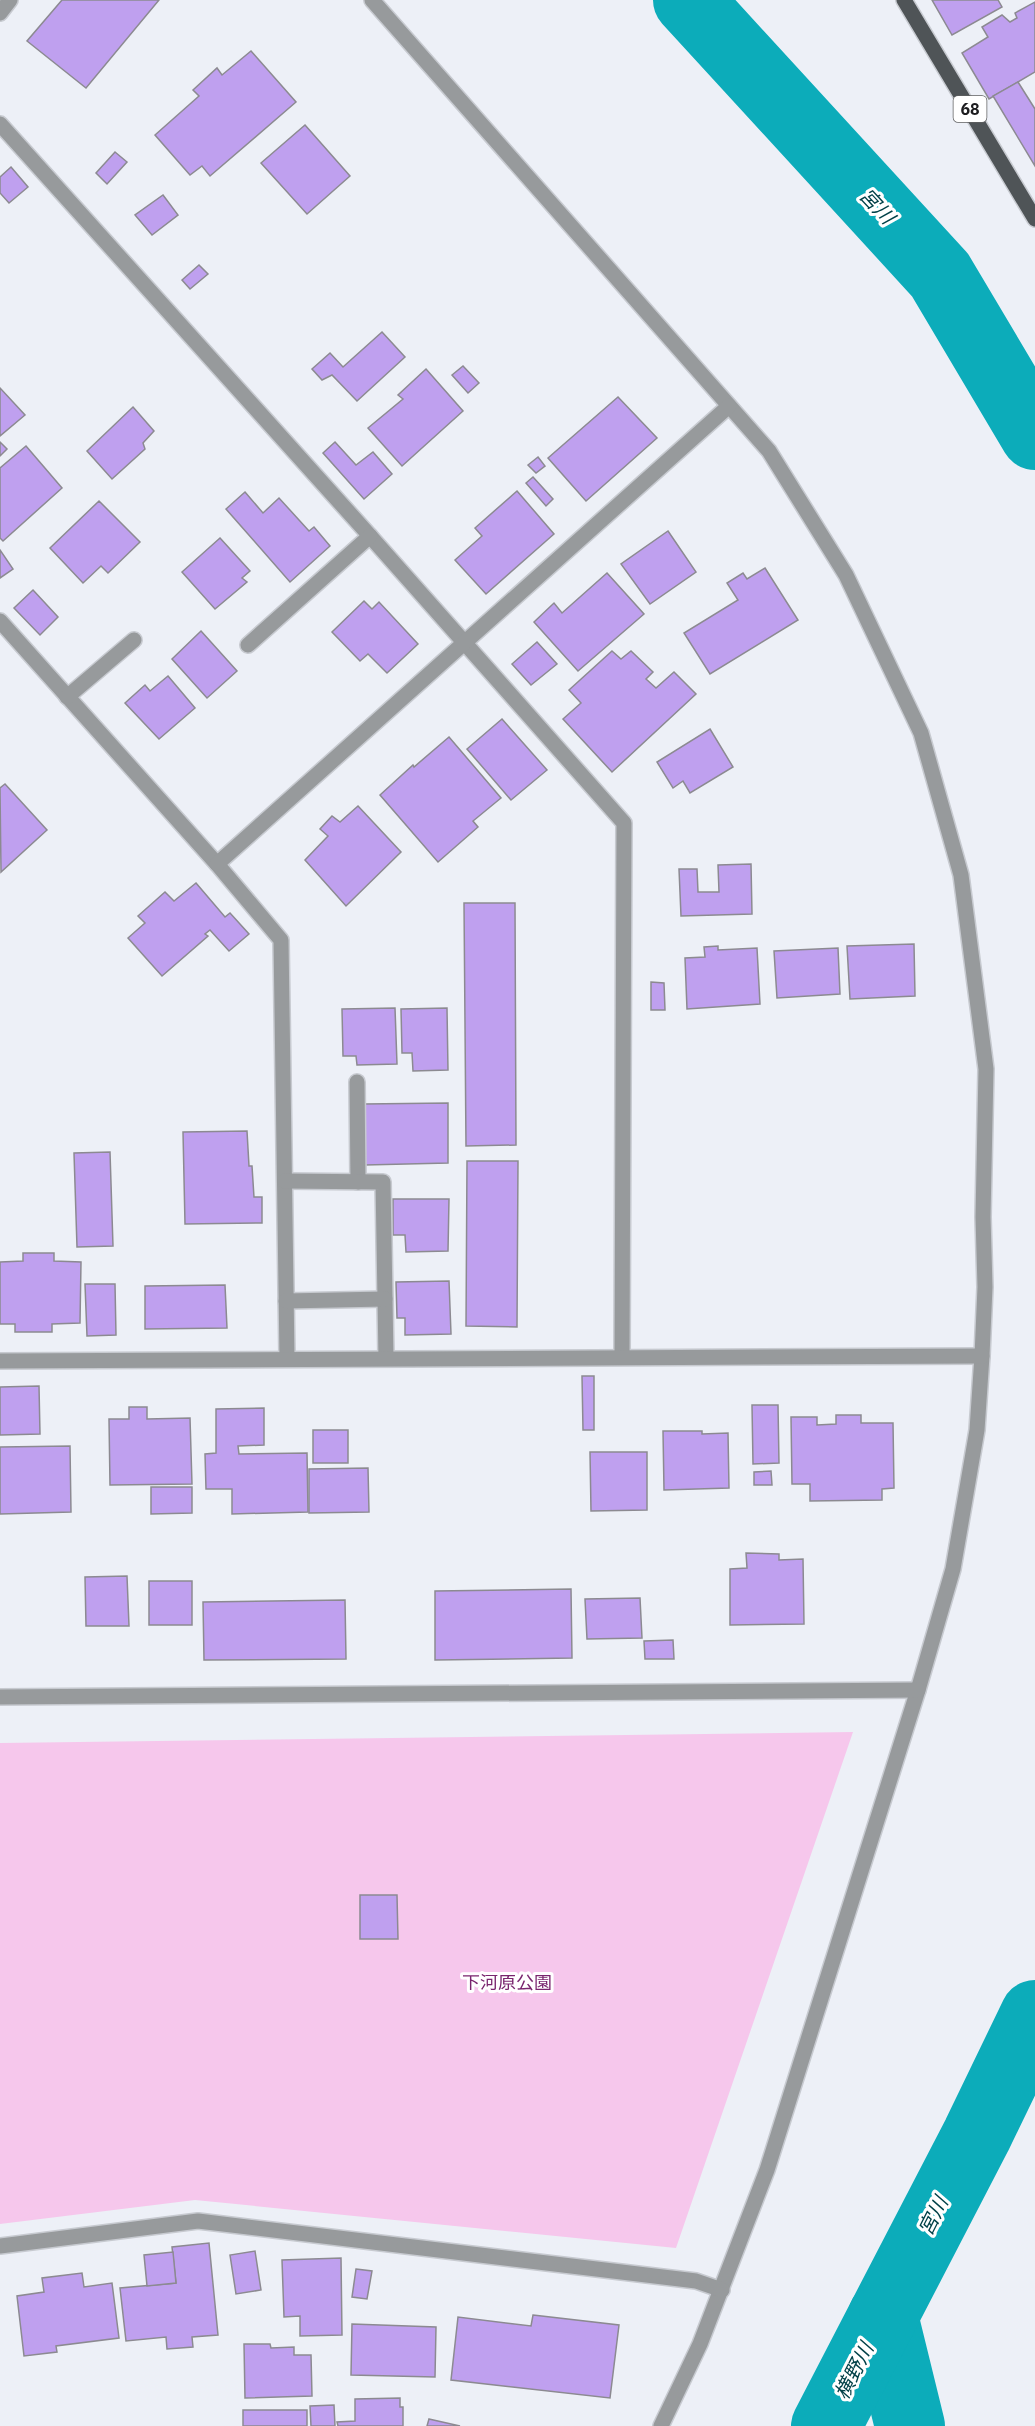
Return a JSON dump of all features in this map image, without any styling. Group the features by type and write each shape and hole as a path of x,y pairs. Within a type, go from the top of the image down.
{"main road":[{"name":"68","path":"904,0 1035,219"}],"street":[{"path":"0,13 10,0"},
{"path":"372,0 769,451 846,575 921,734 961,875 986,1069 983,1217 985,1287 982,1356 977,1430 953,1569 918,1690 767,2170 700,2344 661,2426"},
{"path":"0,124 465,642 624,823 622,1356"},
{"path":"218,864 729,406"},
{"path":"248,645 370,536"},
{"path":"0,621 218,864 281,940 287,1358"},
{"path":"67,697 134,640"},
{"path":"357,1082 358,1182"},
{"path":"285,1181 383,1182 386,1358"},
{"path":"286,1301 385,1299"},
{"path":"0,1360 982,1356"},
{"path":"0,1697 918,1690"},
{"path":"0,2246 198,2221 696,2281 722,2290"}],"green space":[{"name":"下河原公園","path":"853,1732 676,2248 195,2200 0,2224 0,1743"}],"building":[{"path":"62,0 159,0 86,88 27,41"},
{"path":"932,0 998,0 1002,7 952,35"},
{"path":"1035,2 1035,72 989,99 962,53 988,37 982,27 1002,15 1010,22 1017,18 1015,13"},
{"path":"251,51 296,102 210,176 202,166 190,175 155,135 199,96 193,90 217,68 222,75"},
{"path":"1018,82 1035,109 1035,166 993,96"},
{"path":"305,125 350,176 307,214 261,163"},
{"path":"115,152 127,162 107,184 96,173"},
{"path":"11,167 28,187 9,203 0,193 0,177"},
{"path":"163,195 178,215 152,235 135,215"},
{"path":"199,265 208,274 190,289 182,280"},
{"path":"382,332 405,357 357,401 332,375 322,380 312,369 330,353 343,367"},
{"path":"463,366 479,383 468,393 452,375"},
{"path":"426,369 463,411 402,466 368,428 403,399 398,395"},
{"path":"0,388 25,415 0,436"},
{"path":"618,397 657,438 586,501 548,458"},
{"path":"133,407 154,431 143,443 145,449 112,479 87,451"},
{"path":"0,442 7,449 0,456"},
{"path":"335,442 356,465 373,452 392,474 364,499 323,453"},
{"path":"26,446 62,488 3,541 0,538 0,468"},
{"path":"538,457 545,466 536,473 528,465"},
{"path":"533,477 553,499 546,506 526,483"},
{"path":"517,491 554,534 486,594 455,560 482,536 475,528"},
{"path":"245,492 263,513 279,498 309,531 314,527 330,546 290,582 226,509"},
{"path":"99,501 140,542 108,573 101,566 83,583 50,548"},
{"path":"668,531 696,572 650,604 621,564"},
{"path":"220,538 250,571 242,578 247,582 215,609 182,572"},
{"path":"0,550 13,569 0,578"},
{"path":"765,568 798,620 710,674 684,633 738,600 727,583 743,573 747,579"},
{"path":"607,573 644,614 578,671 534,622 554,603 562,613"},
{"path":"33,590 58,617 40,635 14,608"},
{"path":"364,601 372,609 379,602 418,644 387,673 368,654 360,661 332,632"},
{"path":"201,631 237,671 207,698 172,659"},
{"path":"537,642 557,664 531,685 512,664"},
{"path":"612,651 621,659 631,651 653,672 646,679 656,688 674,672 696,694 612,772 563,719 581,703 569,690"},
{"path":"168,676 195,708 159,739 125,703 145,685 150,691"},
{"path":"502,719 547,770 511,800 467,749"},
{"path":"710,729 733,767 690,793 683,781 673,788 657,762"},
{"path":"449,737 501,798 473,821 478,827 438,862 380,795"},
{"path":"5,784 47,830 1,872 0,788"},
{"path":"358,806 401,852 346,906 305,860 328,836 320,829 332,816 340,822"},
{"path":"751,864 752,914 681,916 679,869 697,869 698,892 719,892 718,865"},
{"path":"196,883 225,917 230,913 249,934 229,951 210,930 205,934 208,936 162,976 128,938 145,923 138,916 165,892 174,901"},
{"path":"464,903 515,903 516,1145 466,1146"},
{"path":"914,944 915,996 850,999 847,946"},
{"path":"718,946 718,950 757,948 760,1004 687,1009 685,958 705,957 704,947"},
{"path":"838,948 840,994 777,998 774,951"},
{"path":"651,982 664,983 665,1010 651,1010"},
{"path":"395,1008 397,1064 357,1065 356,1056 343,1056 342,1009"},
{"path":"447,1008 448,1070 413,1071 412,1053 402,1053 401,1009"},
{"path":"448,1103 448,1163 365,1165 364,1104"},
{"path":"247,1131 254,1197 262,1197 262,1223 185,1224 183,1132"},
{"path":"110,1152 113,1246 77,1247 74,1153"},
{"path":"467,1161 518,1161 517,1327 466,1326"},
{"path":"393,1199 449,1199 448,1251 406,1252 405,1235 393,1235"},
{"path":"23,1253 54,1253 54,1261 81,1262 80,1323 52,1324 52,1332 15,1332 15,1324 0,1324 0,1262 23,1261"},
{"path":"449,1281 451,1334 405,1335 405,1318 397,1318 396,1282"},
{"path":"85,1284 115,1284 116,1335 87,1336"},
{"path":"225,1285 227,1328 145,1329 145,1286"},
{"path":"582,1376 594,1376 594,1430 583,1430"},
{"path":"39,1386 40,1434 0,1435 0,1387"},
{"path":"752,1405 778,1405 779,1463 753,1464"},
{"path":"129,1407 147,1407 147,1419 190,1418 192,1484 110,1485 109,1419 129,1419"},
{"path":"264,1408 264,1445 238,1446 239,1454 307,1453 308,1512 232,1514 232,1489 206,1489 205,1454 216,1453 216,1409"},
{"path":"836,1415 861,1415 861,1423 893,1423 894,1488 882,1489 882,1500 810,1501 810,1484 792,1484 791,1417 817,1417 817,1425 836,1424"},
{"path":"313,1430 348,1430 348,1463 313,1463"},
{"path":"663,1431 728,1433 729,1488 664,1490"},
{"path":"70,1446 71,1512 0,1514 0,1447"},
{"path":"590,1452 647,1452 647,1510 591,1511"},
{"path":"368,1468 369,1512 309,1513 309,1469"},
{"path":"771,1471 772,1485 754,1485 754,1472"},
{"path":"151,1487 192,1487 192,1513 151,1514"},
{"path":"746,1553 779,1554 779,1560 803,1559 804,1624 730,1625 730,1569 747,1568"},
{"path":"127,1576 129,1626 86,1626 85,1577"},
{"path":"149,1581 192,1581 192,1625 149,1625"},
{"path":"571,1589 572,1658 435,1660 435,1591"},
{"path":"640,1598 642,1638 587,1639 585,1599"},
{"path":"345,1600 346,1659 204,1660 203,1602"},
{"path":"673,1640 674,1659 645,1659 644,1641"},
{"path":"360,1895 397,1895 398,1939 360,1939"},
{"path":"209,2243 218,2335 192,2337 193,2347 167,2349 166,2337 126,2341 120,2288 176,2283 172,2247"},
{"path":"255,2251 261,2290 236,2294 230,2255"},
{"path":"173,2252 176,2283 147,2286 144,2255"},
{"path":"341,2258 342,2335 300,2336 300,2316 284,2317 282,2260"},
{"path":"356,2269 372,2271 367,2299 352,2297"},
{"path":"82,2273 84,2287 112,2283 119,2338 56,2346 57,2352 24,2356 17,2296 44,2292 42,2278"},
{"path":"533,2315 619,2325 610,2398 451,2380 458,2317 531,2326"},
{"path":"352,2324 436,2327 435,2377 351,2375"},
{"path":"244,2344 270,2344 271,2348 294,2347 294,2355 311,2355 312,2396 245,2398"},
{"path":"400,2398 400,2407 403,2407 403,2426 338,2426 337,2422 355,2421 355,2399"},
{"path":"334,2405 335,2426 311,2426 310,2406"},
{"path":"243,2410 307,2410 307,2426 243,2426"},
{"path":"429,2419 460,2426 427,2426"}],"waterway":[{"name":"宮川","path":"688,0 940,275 1035,435"},
{"name":"宮川","path":"826,2426 977,2135 1035,2015"},
{"name":"宮川","path":"883,2316 910,2426"}],"water label":[{"name":"横野川","path":"854,2371"}]}
